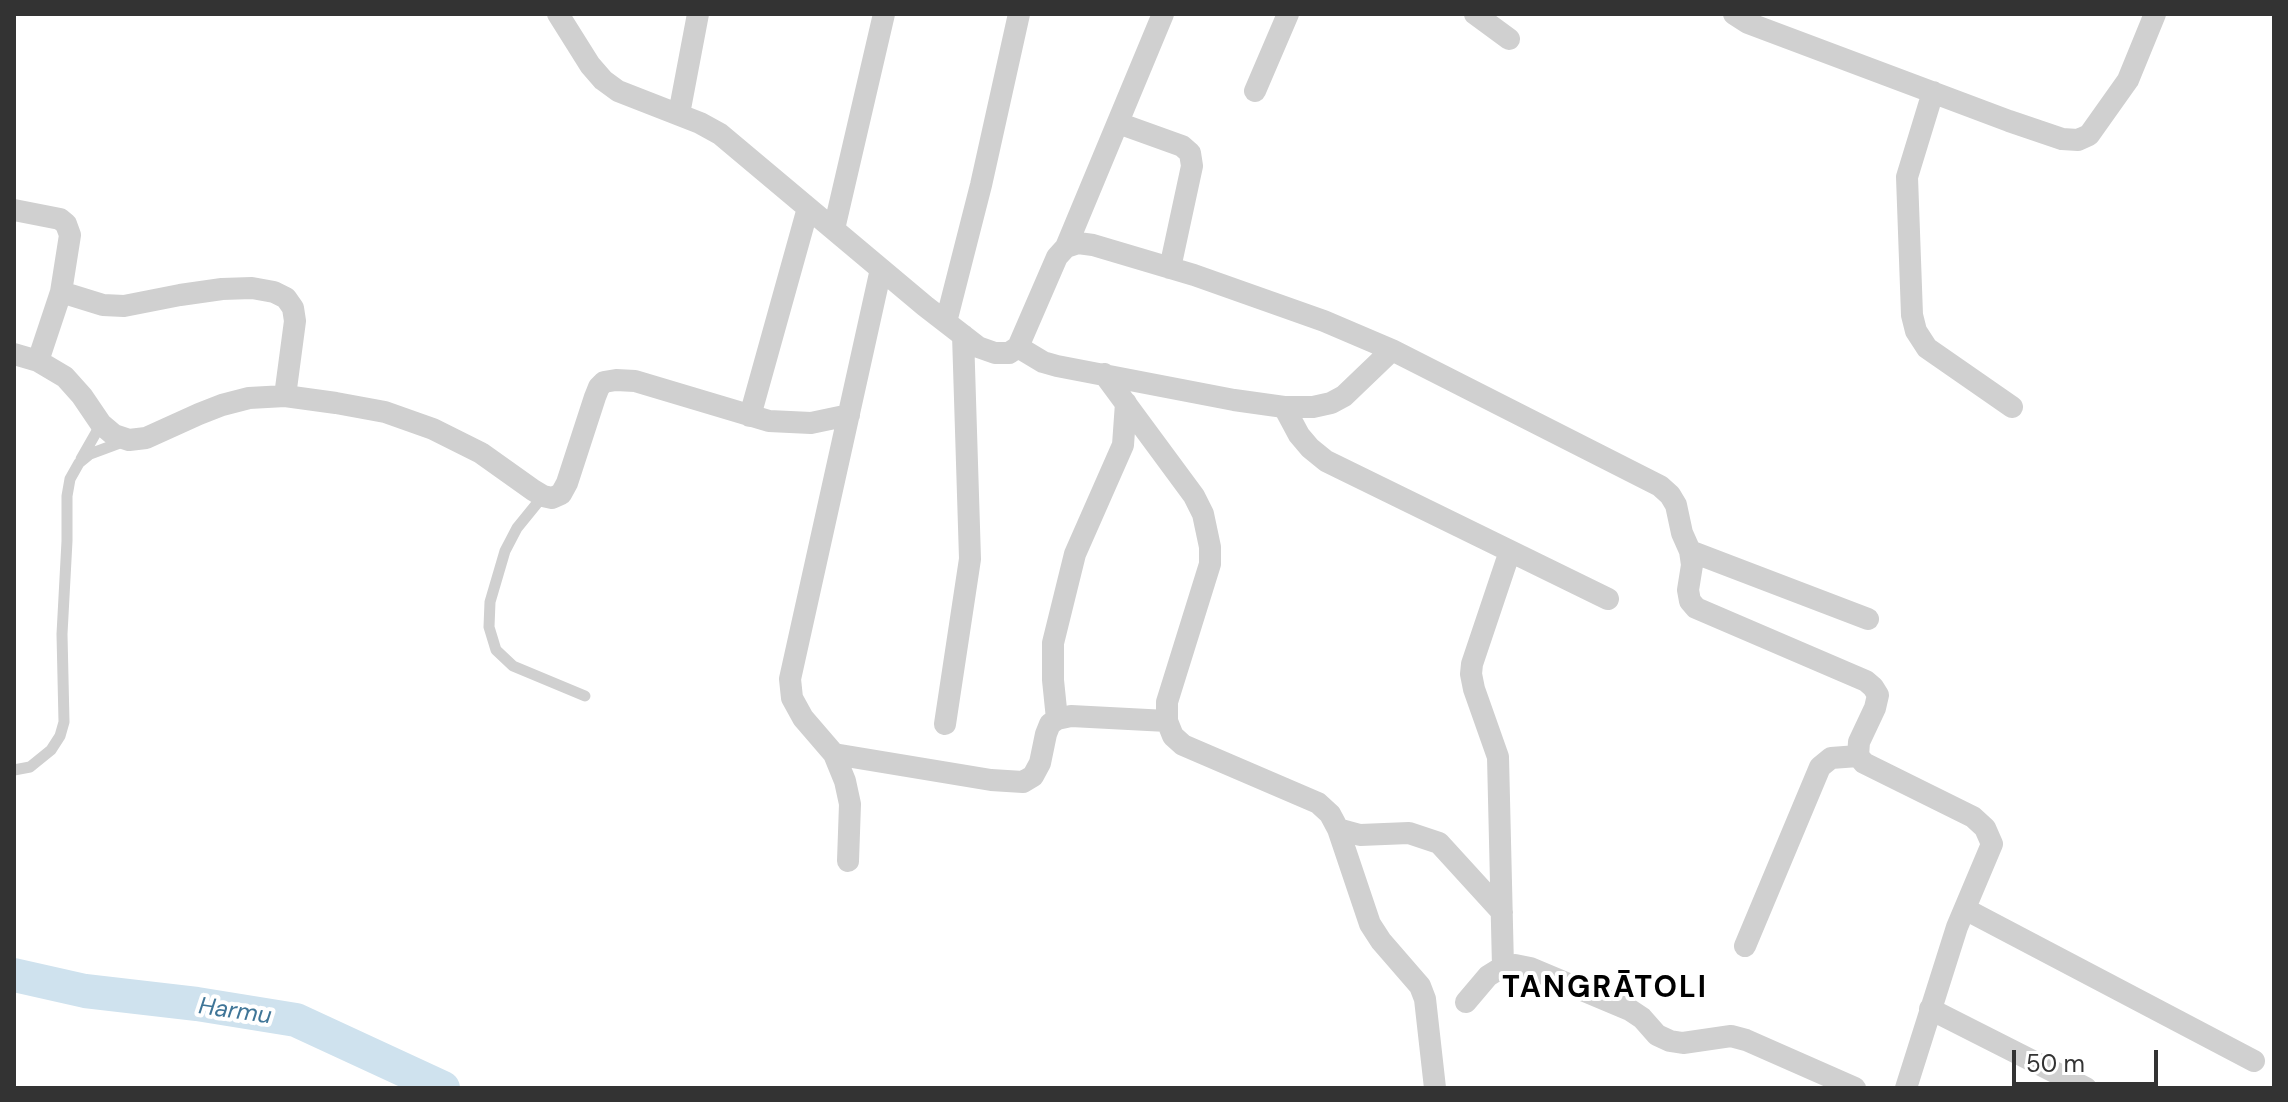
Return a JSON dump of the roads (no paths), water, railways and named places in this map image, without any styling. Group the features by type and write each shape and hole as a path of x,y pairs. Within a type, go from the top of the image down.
{"street":[{"path":"558,14 603,80 618,91 679,114 720,134 978,347 995,353 1009,353 1018,347 1057,257 1066,247 1163,14"},
{"path":"679,114 698,14"},
{"path":"834,229 884,14"},
{"path":"945,724 970,559 955,328 981,185 1019,14"},
{"path":"1255,91 1288,14"},
{"path":"1475,14 1509,39"},
{"path":"1734,14 1748,23 1933,92 2062,139 2078,140 2089,135 2128,80 2155,14"},
{"path":"1933,92 1907,177 1911,299 1916,331 1927,348 2012,407"},
{"path":"1118,123 1182,146 1190,153 1192,166 1170,268"},
{"path":"750,416 808,208"},
{"path":"14,210 60,219 66,224 70,235 61,292 38,361"},
{"path":"1066,247 1078,243 1093,245 1289,307 1392,350 1660,486 1676,505 1682,533 1690,551 1692,565 1688,590 1690,601 1696,608 1866,681 1873,687 1878,695 1859,742 1858,756 1873,768 1973,817 1985,828 1992,844 1965,909 1906,1088"},
{"path":"848,861 850,804 845,781 834,754 803,718 792,698 790,679 881,269"},
{"path":"61,292 103,305 124,306 222,289 252,288 274,292 286,298 293,308 295,321 285,396"},
{"path":"1018,347 1043,362 1284,407 1313,407 1331,403 1344,396 1392,350"},
{"path":"14,354 38,361 65,377 101,424 114,435 129,440 146,438 222,405 249,398 285,396 385,412 433,429 481,453 543,496 552,498 561,494 567,483 595,397 604,382 635,381 769,421 811,423 849,415"},
{"path":"1104,374 1194,496 1203,514 1210,547 1210,564 1167,702 1167,721 1173,736 1183,745 1318,803 1330,814 1370,924 1420,986 1425,999 1435,1088"},
{"path":"1057,719 1053,643 1075,554 1123,445 1126,403"},
{"path":"1284,407 1299,435 1326,461 1608,599"},
{"path":"1503,967 1498,757 1471,674 1510,551"},
{"path":"1690,551 1868,619"},
{"path":"834,754 991,780 1023,782 1033,776 1040,763 1050,724 1057,719 1071,716 1167,721"},
{"path":"1745,946 1820,767 1831,758 1858,756"},
{"path":"1338,829 1360,835 1409,833 1439,843 1502,912"},
{"path":"1965,909 2254,1061"},
{"path":"1466,1002 1488,976 1503,967 1515,965 1530,968 1630,1010 1657,1035 1670,1041 1683,1043 1731,1036 1855,1088"},
{"path":"1930,1009 2086,1088"}],"lane":[{"path":"14,770 30,767 51,750 64,722 62,634 67,496 70,479 101,424"},
{"path":"79,463 90,454 129,440"},
{"path":"543,496 517,528 505,551 490,602 489,627 496,650 513,666 585,696"}],"waterway":[{"name":"Harmu","path":"14,975 85,991 296,1020 443,1088"}],"district":[{"name":"TANGRĀTOLI","path":"1605,989"}]}
